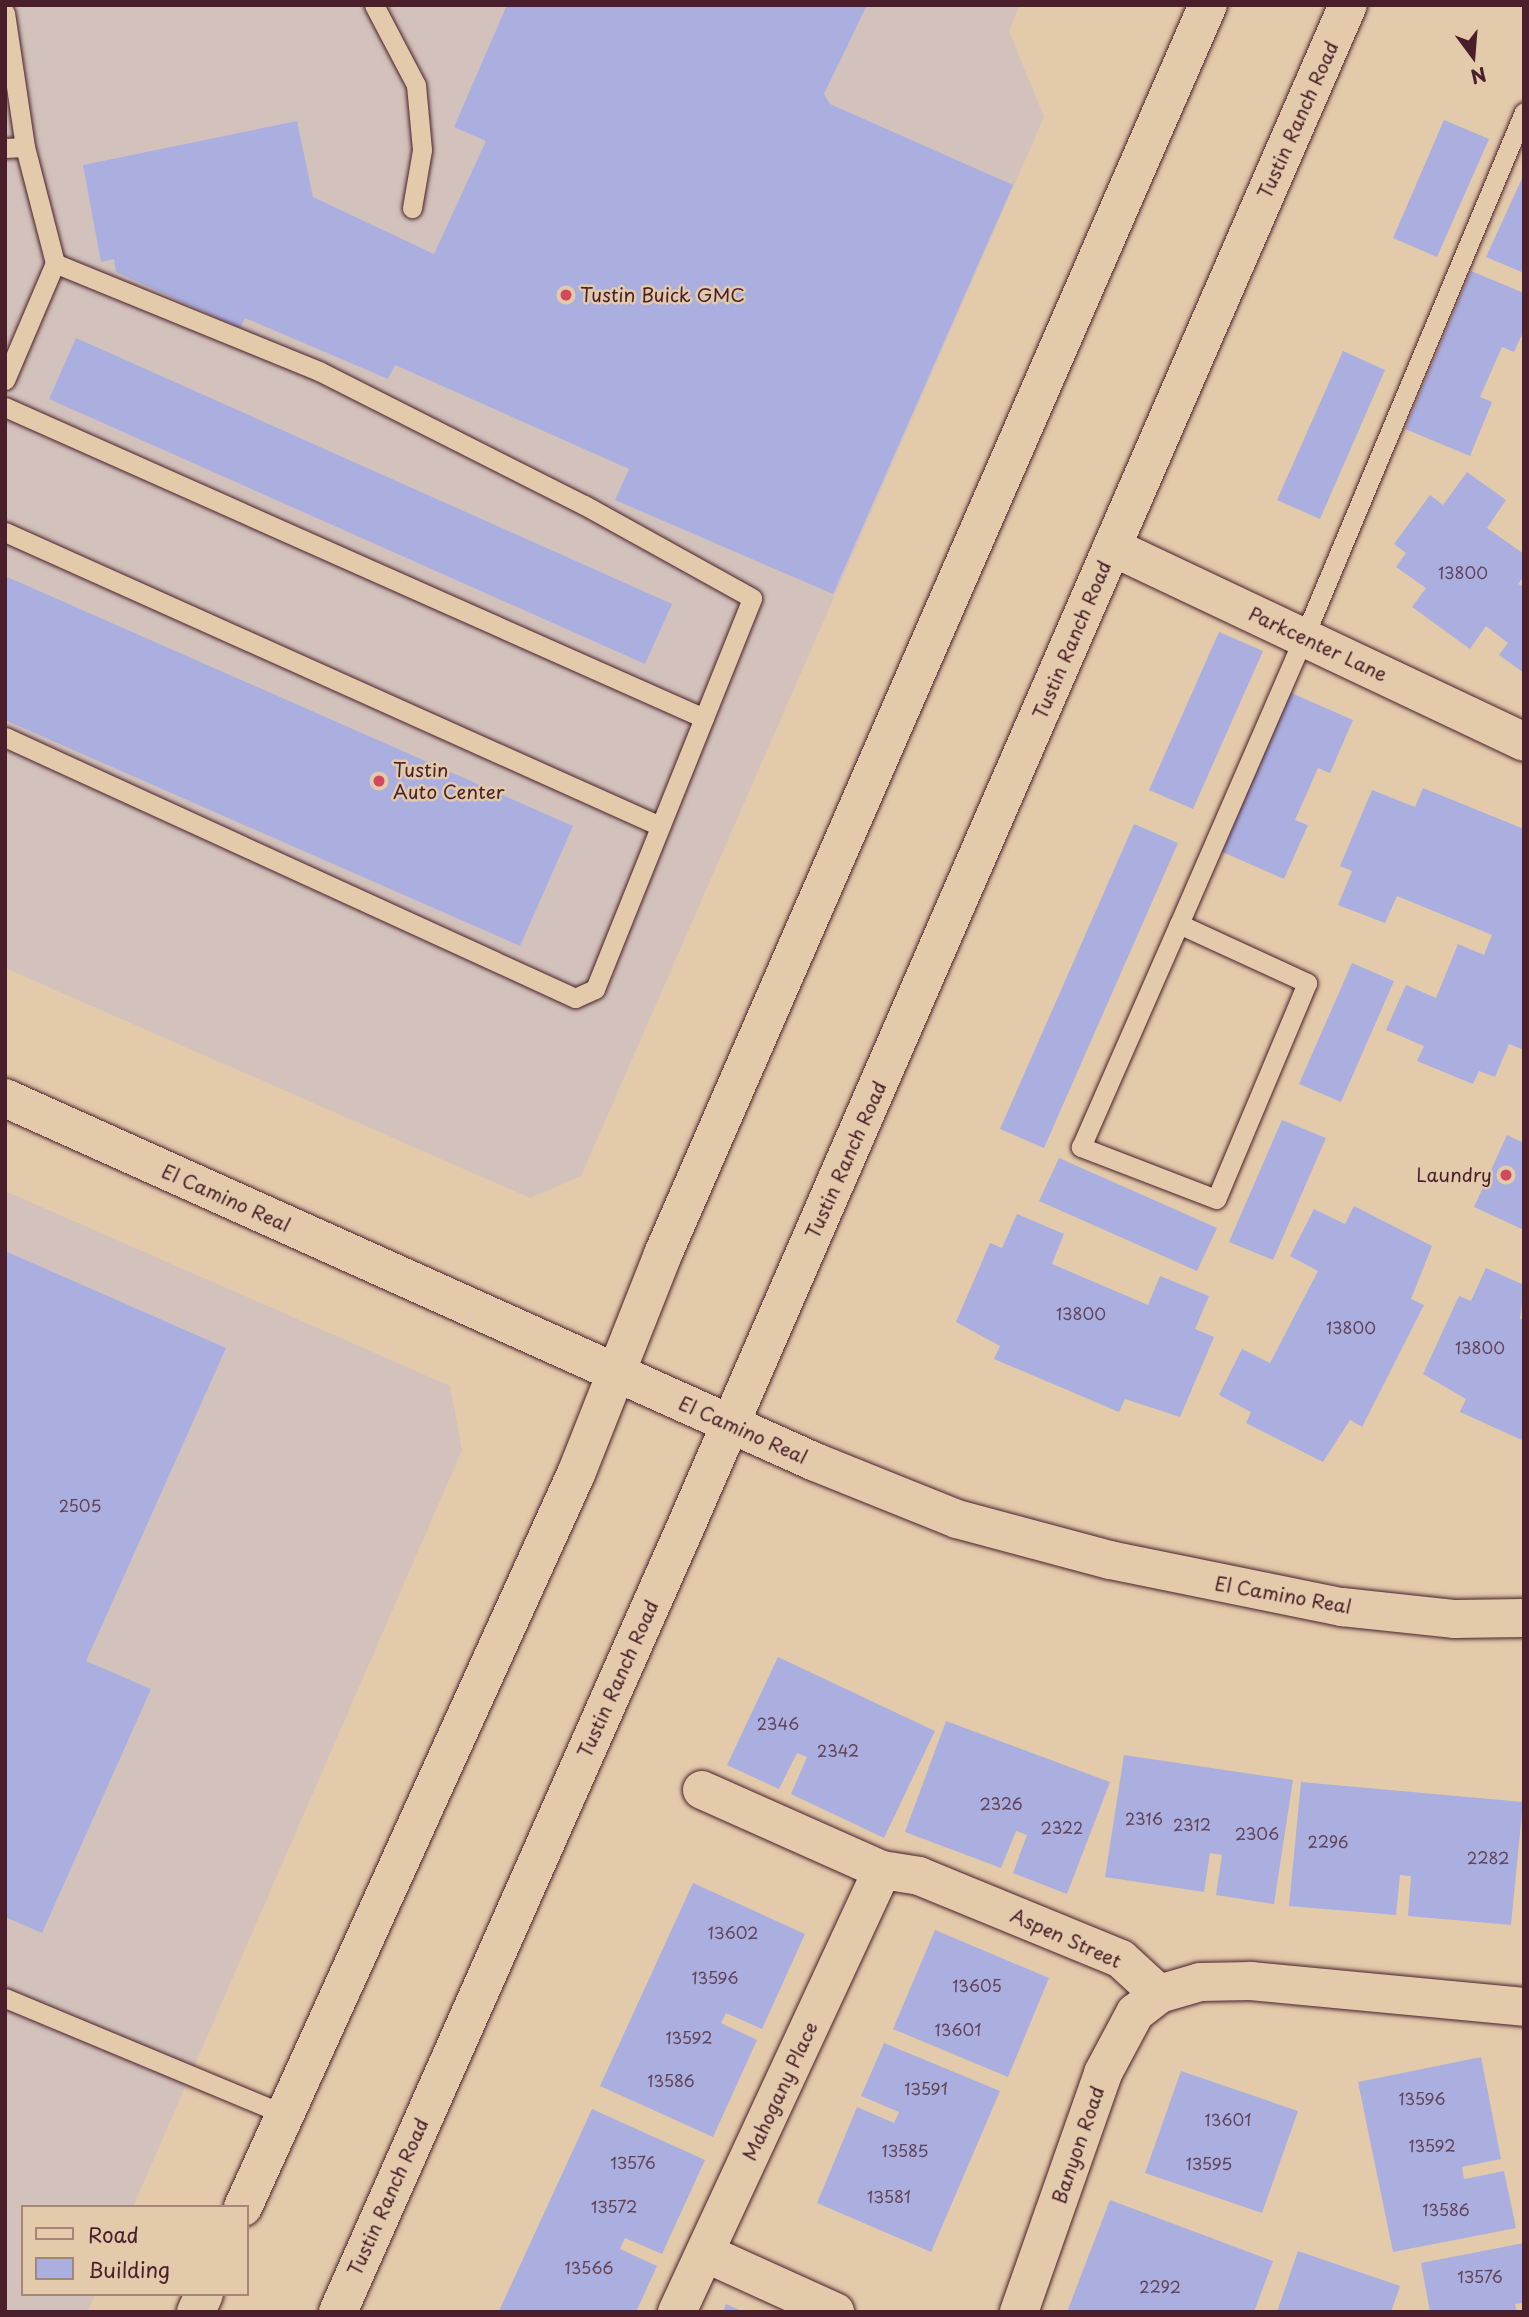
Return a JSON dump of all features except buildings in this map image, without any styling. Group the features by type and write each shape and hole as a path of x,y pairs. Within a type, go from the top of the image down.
{"main road":[{"path":"244,2205 576,1474 668,1244 1208,5"},
{"name":"Tustin Ranch Road","path":"338,2312 731,1424 1348,5"},
{"name":"Parkcenter Lane","path":"1112,547 1524,742"},
{"name":"El Camino Real","path":"5,1098 731,1424 957,1520 1110,1560 1342,1607 1455,1619 1524,1618"},
{"name":"Aspen Street","path":"702,1790 882,1870 919,1876 1121,1959 1159,1994"},
{"name":"Mahogany Place","path":"677,2312 882,1870"},
{"path":"1159,1994 1200,1982 1251,1981 1524,2007"},
{"name":"Banyon Road","path":"1020,2312 1103,2073 1135,2013 1159,1994"},
{"path":"705,2253 835,2312"}],"lane":[{"path":"374,5 416,85 422,150 412,208"},
{"path":"5,13 15,147 55,262 5,380"},
{"path":"1179,924 1307,983 1216,1199 1082,1147 1304,636 1524,112"},
{"path":"5,737 575,998 595,989 752,598 584,505 319,371 55,262"},
{"path":"5,407 704,718"},
{"path":"5,531 660,826"},
{"path":"5,1998 286,2115"}],"shaded area":[{"name":"Tustin Auto Center","path":"5,5 1020,5 1009,31 1044,117 581,1176 530,1198 5,968"},
{"path":"5,1191 450,1386 462,1450 134,2205 21,2205 21,2296 94,2296 88,2312 5,2312"}],"place":[{"name":"Tustin Buick GMC","path":"566,295"},
{"name":"Tustin Auto Center","path":"379,781"},
{"name":"Laundry","path":"1506,1175"}]}
